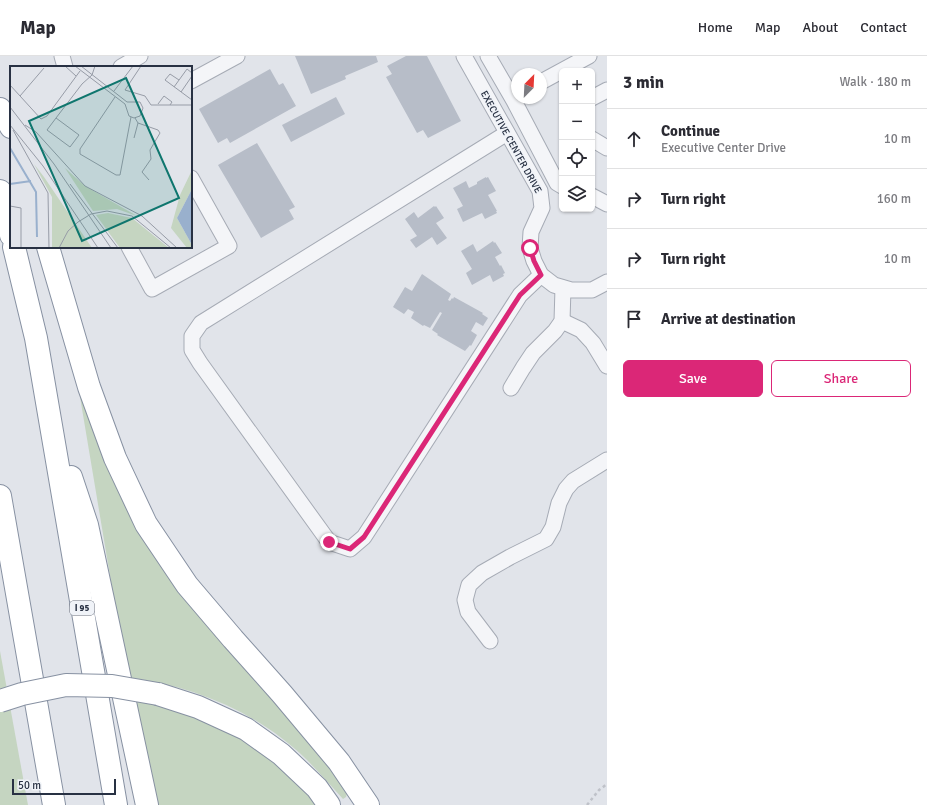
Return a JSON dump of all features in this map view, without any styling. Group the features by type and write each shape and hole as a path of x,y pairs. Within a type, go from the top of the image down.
{"highway":[{"path":"0,110 10,125"},
{"path":"0,191 10,231"},
{"name":"I 95","path":"14,248 36,338 116,805"},
{"path":"48,248 89,387 116,458 146,524 187,585 339,762 368,805"},
{"path":"48,410 87,525 147,805"},
{"path":"0,496 54,805"},
{"path":"0,701 22,694 66,685 112,686 158,694 198,707 246,730 281,754 317,788 329,805"}],"street":[{"path":"62,56 65,66"},
{"path":"123,66 140,56"},
{"path":"192,80 237,56"},
{"name":"EXECUTIVE CENTER DRIVE","path":"464,56 540,191 542,208 531,232 530,248 534,261 541,275"},
{"name":"EXECUTIVE CENTER DRIVE","path":"488,56 511,93"},
{"path":"547,79 589,56"},
{"path":"595,96 607,90"},
{"name":"EXECUTIVE CENTER DRIVE","path":"518,104 557,183 559,184"},
{"path":"507,133 201,323 192,336 192,350 200,363 329,542 350,549 364,537 520,295 541,275 554,285 571,290 592,290 607,282"},
{"path":"594,140 607,148"},
{"path":"130,248 152,289 229,246 192,180"},
{"path":"595,198 607,204"},
{"path":"511,388 522,368 533,354 555,332 562,321 562,288"},
{"path":"562,321 581,330 593,343 607,366"},
{"path":"490,641 468,612 465,600 469,585 482,573 546,539 553,527 559,503 566,489 573,482 607,460"}],"path":[{"path":"587,805 599,790 607,784"}],"green space":[{"path":"78,385 110,465 349,788 346,797 343,799 306,759 287,742 246,715 223,704 176,687 127,677"},
{"path":"0,651 28,805 0,805"},
{"path":"134,700 158,704 200,717 228,731 247,742 282,768 318,805 156,805"}],"building":[{"path":"295,56 376,56 378,62 345,76 346,79 311,94"},
{"path":"406,56 427,56 461,121 428,138 423,130 417,133 386,77 392,74 387,66"},
{"path":"270,69 279,85 283,83 296,106 230,143 227,138 218,143 199,109"},
{"path":"336,97 345,114 291,142 282,125"},
{"path":"257,143 295,207 289,210 294,219 261,238 218,165"},
{"path":"488,177 496,191 488,195 497,213 485,219 482,213 463,222 457,209 463,206 453,188 466,181 469,188"},
{"path":"436,206 444,218 436,223 447,238 437,245 432,237 416,248 410,240 417,236 405,219 414,212 418,218"},
{"path":"493,241 502,253 495,257 505,273 503,274 504,276 493,282 490,275 472,285 466,273 472,269 461,251 473,244 477,252"},
{"path":"422,274 451,294 448,300 450,301 454,297 483,313 482,314 488,318 483,326 476,322 471,331 477,335 471,346 470,345 465,351 437,335 438,334 432,330 442,313 440,312 430,328 424,325 423,326 411,318 414,312 408,309 404,314 393,307 405,287 412,291"}],"route":[{"path":"329,542 350,549 364,537 520,295 541,275 534,261 530,248"}]}
